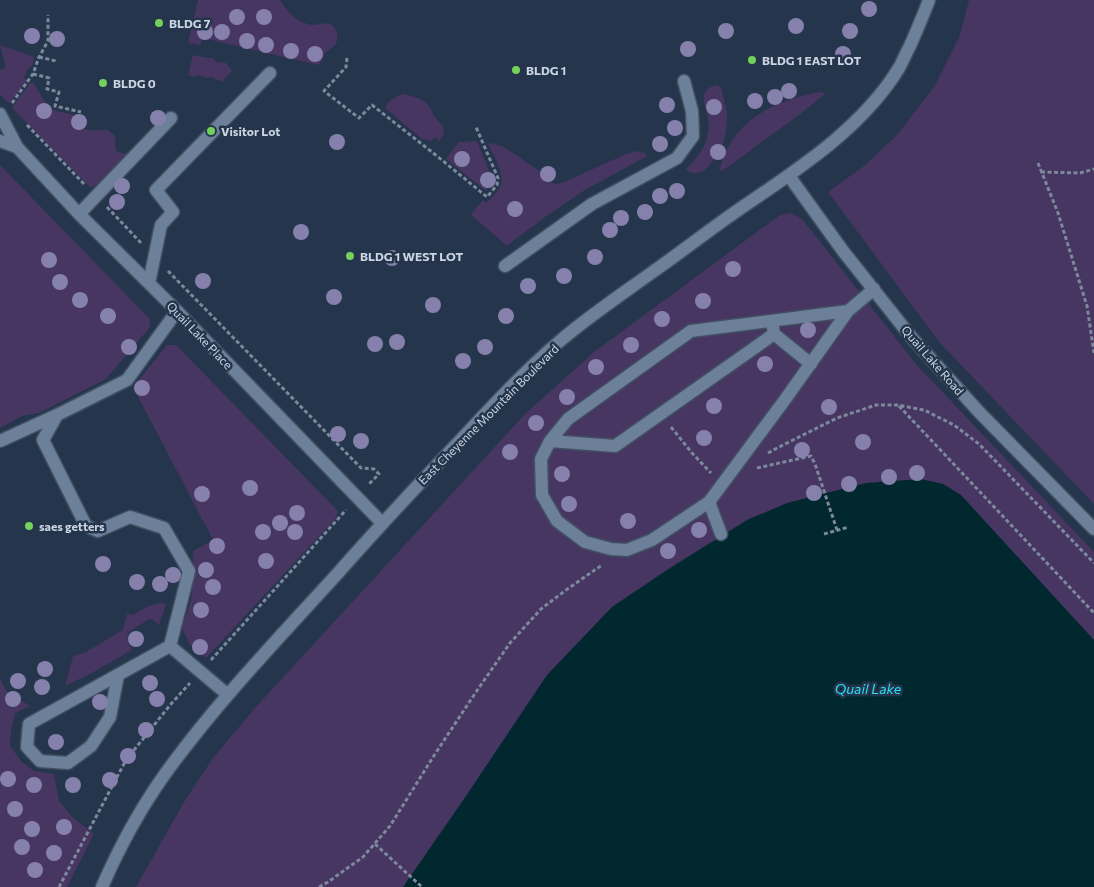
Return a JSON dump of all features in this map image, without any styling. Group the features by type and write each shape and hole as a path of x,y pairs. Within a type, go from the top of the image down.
{"street":[{"name":"East Cheyenne Mountain Boulevard","path":"102,887 131,830 163,777 190,741 228,695 382,523 491,407 560,341 604,306 789,176 824,149 859,118 900,67 922,20 929,0"},
{"path":"149,283 161,224 173,212 156,190 270,73"},
{"path":"505,266 592,204 677,158 693,136 692,111 684,82"},
{"path":"4,111 17,148"},
{"path":"79,214 171,118"},
{"path":"0,140 17,148"},
{"name":"Quail Lake Place","path":"17,148 79,214 177,311 382,523"},
{"name":"Quail Lake Road","path":"789,176 843,251 912,338 980,413 1094,529"},
{"path":"848,311 692,330 568,419 550,441 541,460 542,495 557,521 585,542 611,549 626,550 652,540 709,502 848,311 874,289"},
{"path":"0,441 126,380 177,311"},
{"path":"772,321 774,334 811,364"},
{"path":"550,441 615,446 774,334"},
{"path":"57,415 43,440 86,526 98,531 130,517 164,528 189,572 170,646 29,724 27,747 40,761 68,763 91,746 110,717 118,675"},
{"path":"709,502 721,534"},
{"path":"170,646 228,695"}],"path":[{"path":"4,111 33,74 39,57 48,41 48,15"},
{"path":"39,57 56,62"},
{"path":"347,58 346,67 324,91 359,118 372,105 487,197 496,185 498,178 476,127"},
{"path":"33,74 49,78 47,89 59,92 55,106 81,112"},
{"path":"22,121 361,468 374,469 379,474"},
{"path":"1038,162 1058,213 1087,306 1094,353"},
{"path":"1041,172 1080,173 1094,169"},
{"path":"764,456 778,447 837,418 876,405 924,410 954,425 978,444 1094,563"},
{"path":"898,406 1094,614"},
{"path":"667,421 692,453 721,485"},
{"path":"811,456 837,530"},
{"path":"824,534 849,526"},
{"path":"319,887 363,857 390,826 440,746 510,643 541,609 593,571 626,550"},
{"path":"374,844 422,887"}],"shaded area":[{"path":"198,0 280,0 286,9 298,20 314,25 328,23 332,25 337,33 337,42 326,52 318,65 203,38 200,45 188,43"},
{"path":"969,0 1094,0 1094,504 940,343 828,192 864,166 897,135 934,87 960,35"},
{"path":"0,45 34,57 32,67 29,67 24,77 27,81 9,103 0,95 0,70 6,68"},
{"path":"193,55 213,58 216,62 226,63 232,71 222,82 212,77 205,78 199,75 194,77 188,75"},
{"path":"30,83 33,83 36,87 49,109 82,117 83,128 87,130 108,130 116,137 115,148 121,153 130,153 96,186 90,187 13,109 13,106"},
{"path":"716,85 721,87 726,110 727,125 724,140 712,163 702,171 692,173 686,169 697,157 707,138 709,121 704,94 710,87"},
{"path":"820,92 826,93 722,171 720,170 725,153 744,126 771,107"},
{"path":"403,94 418,98 429,106 444,131 439,141 435,137 431,141 422,139 385,108 390,101"},
{"path":"477,141 493,180 486,191 446,159 459,142"},
{"path":"492,143 504,147 555,184 562,183 635,151 645,153 647,156 585,190 506,245 472,216 472,213 483,200 486,203 500,187 500,171 488,144"},
{"path":"0,165 149,318 150,327 106,379 39,413 22,416 0,428"},
{"path":"791,213 803,220 916,364 1094,552 1094,887 136,887 184,802 213,758 254,709 526,413 594,352 780,215"},
{"path":"167,345 176,345 338,511 336,518 206,658 190,645 182,628 191,601 194,574 193,551 213,540 133,387"},
{"path":"161,603 166,604 159,625 152,619 149,619 129,632 128,639 132,650 65,686 73,656 84,653 123,630 127,614 133,615 148,606"},
{"path":"0,679 7,692 30,706 15,713 10,746 21,761 34,771 54,774 59,801 72,817 94,834 67,887 0,887"}],"water":[{"name":"Quail Lake","path":"921,479 943,484 961,495 1094,640 1094,887 403,887 547,675 612,607 747,520 787,503 866,483"}],"place":[{"name":"BLDG 7","path":"159,23"},
{"name":"BLDG 1 EAST LOT","path":"752,60"},
{"name":"BLDG 1","path":"516,70"},
{"name":"BLDG 0","path":"103,83"},
{"name":"Visitor Lot","path":"211,131"},
{"name":"BLDG 1 WEST LOT","path":"350,256"},
{"name":"saes getters","path":"29,526"}]}
